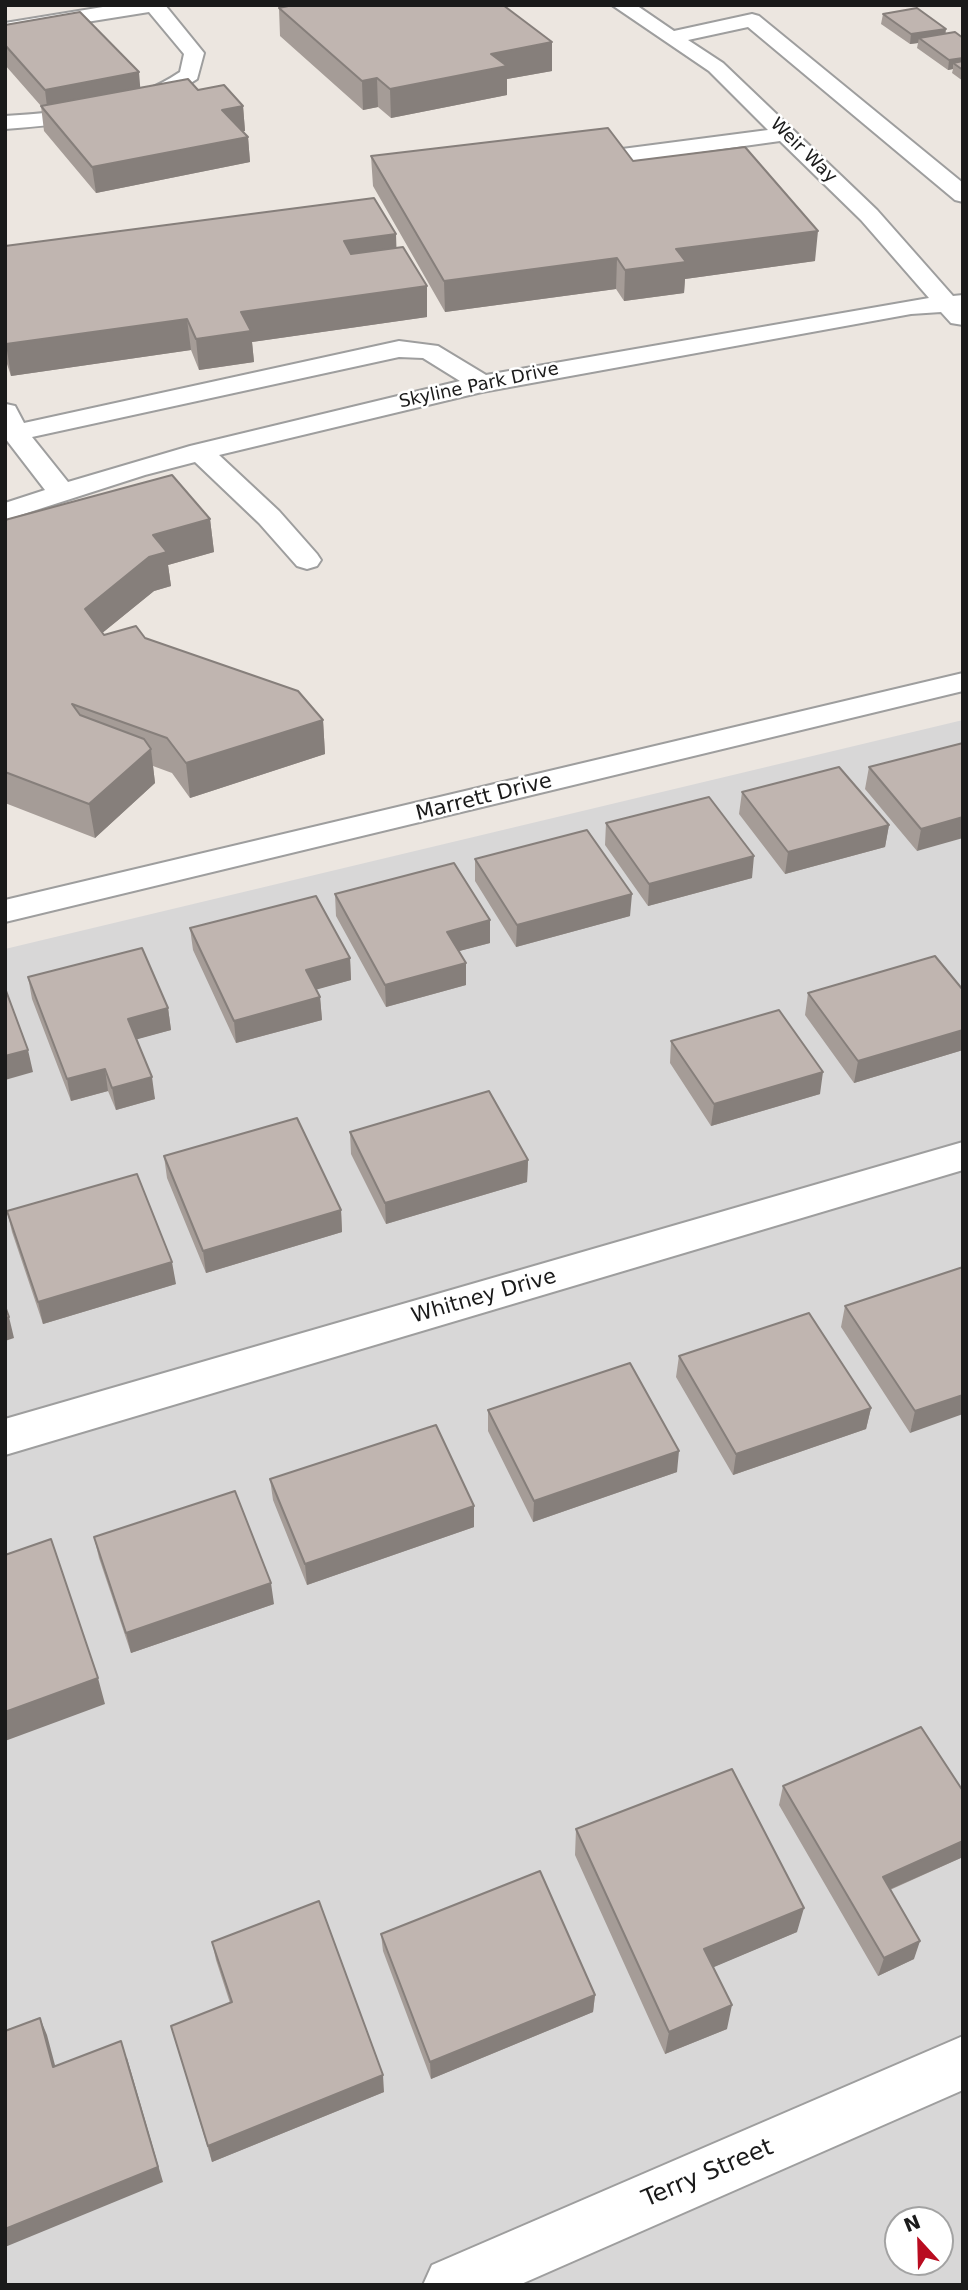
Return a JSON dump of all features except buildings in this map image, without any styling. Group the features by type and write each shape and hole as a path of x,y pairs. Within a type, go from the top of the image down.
{"street":[{"path":"5,29 153,5 194,53 190,75 157,96 45,120 5,123"},
{"name":"Weir Way","path":"622,5 716,67 869,215 958,309"},
{"path":"673,37 752,20 963,194"},
{"path":"622,156 785,134"},
{"name":"Skyline Park Drive","path":"5,512 135,469 482,384 911,307 958,309"},
{"path":"62,493 10,421 399,349 429,351 482,384"},
{"path":"200,452 269,517 307,560"},
{"name":"Marrett Drive","path":"5,911 963,682"},
{"name":"Whitney Drive","path":"5,1437 963,1156"},
{"name":"Terry Street","path":"452,2285 963,2063"}],"shaded area":[{"path":"963,720 963,2285 5,2285 5,949"}]}
